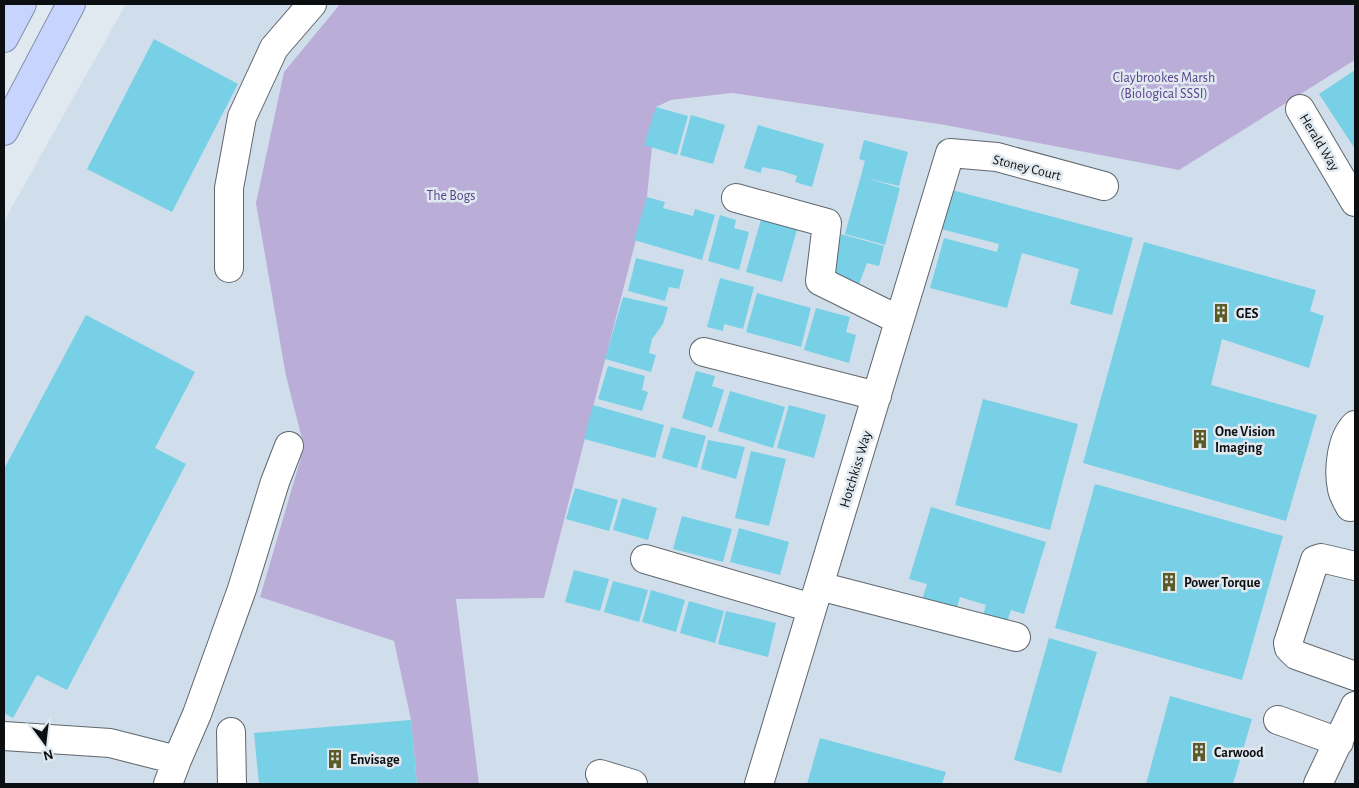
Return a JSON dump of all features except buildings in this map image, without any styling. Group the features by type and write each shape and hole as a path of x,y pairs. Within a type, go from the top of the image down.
{"highway":[{"path":"4,38 22,4"},
{"path":"4,131 72,4"}],"street":[{"path":"229,268 229,188 242,118 274,48 312,4"},
{"name":"Herald Way","path":"1300,109 1355,202"},
{"name":"Stoney Court","path":"950,153 997,157 1104,186"},
{"name":"Hotchkiss Way","path":"760,784 950,153"},
{"path":"736,198 827,223 820,281 900,320"},
{"path":"704,352 877,396"},
{"path":"1350,507 1342,491 1340,467 1347,438 1355,425"},
{"path":"4,736 110,743 172,772 198,714 242,590 275,482 289,446"},
{"path":"645,558 816,597 1016,636"},
{"path":"1355,566 1321,558 1315,560 1288,643 1289,648 1296,655 1355,676"},
{"path":"1318,784 1355,706"},
{"path":"1278,720 1339,742"},
{"path":"231,732 232,784"},
{"path":"600,774 633,784"}],"shaded area":[{"path":"126,4 340,4 284,72 286,376 304,447 260,596 394,641 411,720 417,784 4,784 4,221"},
{"path":"1355,60 1355,784 479,784 456,599 544,597 647,197 656,107 671,100 732,93 945,125 1264,118"}],"green space":[{"name":"The Bogs","path":"340,4 1355,4 1355,60 1179,170 945,125 732,93 671,100 656,107 647,197 544,598 456,599 479,784 417,784 411,720 394,641 260,597 304,447 286,376 256,203 284,72"}],"place":[{"name":"GES","path":"1221,313"},
{"name":"One Vision Imaging","path":"1200,439"},
{"name":"Power Torque","path":"1169,582"},
{"name":"Carwood","path":"1199,752"},
{"name":"Envisage","path":"335,759"}],"park label":[{"name":"Claybrookes Marsh (Biological SSSI)","path":"1164,86"}]}
